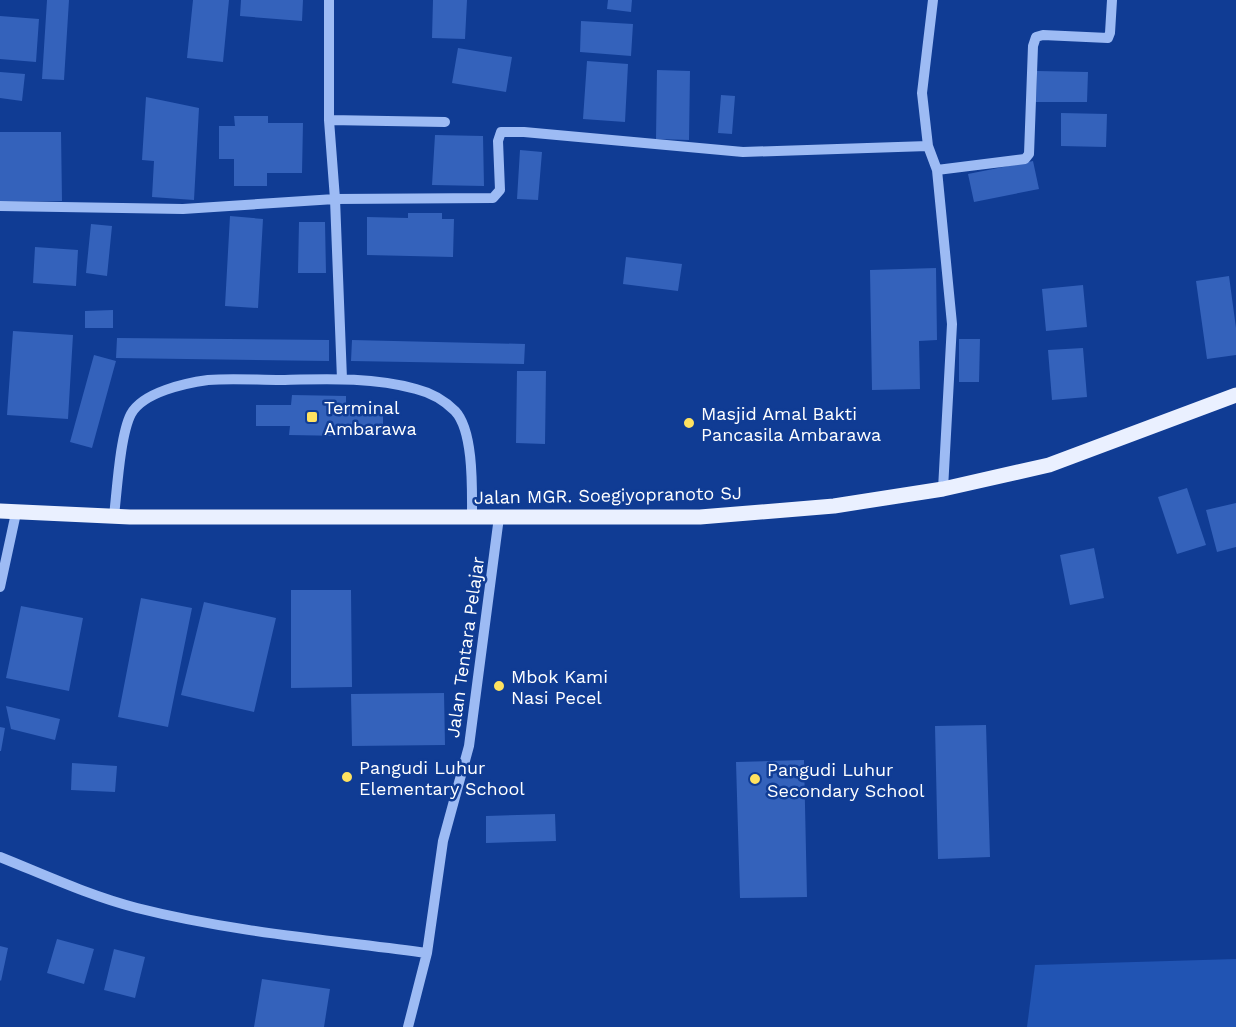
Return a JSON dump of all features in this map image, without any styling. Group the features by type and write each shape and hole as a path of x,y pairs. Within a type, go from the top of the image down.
{"main road":[{"name":"Jalan MGR. Soegiyopranoto SJ","path":"0,511 114,516 700,517 834,506 943,489 1049,465 1236,395"}],"street":[{"path":"329,0 329,120 335,199 342,379"},
{"path":"933,0 922,93 928,146 937,170 951,324 943,489"},
{"path":"937,170 1025,159 1029,154 1036,37 1043,35 1108,38 1112,0"},
{"path":"329,120 445,122"},
{"path":"0,206 183,209 335,199 493,198 500,190 498,141 501,132 743,152 928,146"},
{"path":"114,516 118,476 132,412 150,396 178,386 208,381 342,379 382,382 419,390 441,398 458,413 467,437 471,465 472,517"},
{"path":"0,587 16,513"},
{"name":"Jalan Tentara Pelajar","path":"408,1027 427,953 442,841 469,746 500,517"},
{"path":"0,857 89,893 135,908 250,930 427,953"}],"shaded area":[{"path":"1236,959 1236,1027 1027,1027 1035,965"}],"building":[{"path":"47,0 69,0 64,80 42,79"},
{"path":"193,0 229,0 223,62 187,58"},
{"path":"241,0 303,0 302,21 240,16"},
{"path":"433,0 467,0 465,39 432,38"},
{"path":"608,0 632,0 631,12 607,9"},
{"path":"0,16 39,19 36,62 0,59"},
{"path":"581,21 633,24 631,56 580,52"},
{"path":"458,48 512,57 506,92 452,83"},
{"path":"587,61 628,64 625,122 583,119"},
{"path":"657,70 690,71 689,140 656,139"},
{"path":"1037,71 1088,72 1087,102 1036,102"},
{"path":"0,72 25,74 22,101 0,98"},
{"path":"721,95 735,96 732,134 718,133"},
{"path":"146,97 199,108 194,200 152,197 154,161 142,160"},
{"path":"1061,113 1107,114 1106,147 1061,146"},
{"path":"234,116 268,116 268,123 303,123 302,173 267,173 267,186 234,186 234,159 219,159 219,126 235,126"},
{"path":"0,132 61,132 62,201 0,201"},
{"path":"435,135 483,136 484,186 432,185"},
{"path":"520,150 542,152 538,200 517,199"},
{"path":"1033,161 1039,189 974,202 968,174"},
{"path":"408,213 442,213 442,219 454,219 453,257 367,255 367,217 408,218"},
{"path":"230,216 263,219 258,308 225,306"},
{"path":"299,222 325,222 326,273 298,273"},
{"path":"91,224 112,226 107,276 86,273"},
{"path":"35,247 78,250 76,286 33,283"},
{"path":"626,257 682,264 678,291 623,284"},
{"path":"936,268 937,340 919,341 920,389 872,390 870,270"},
{"path":"1229,276 1236,328 1236,355 1207,359 1196,281"},
{"path":"1083,285 1087,327 1046,331 1042,289"},
{"path":"113,310 113,328 85,328 85,311"},
{"path":"13,331 73,335 68,419 7,415"},
{"path":"117,338 329,340 329,361 116,358"},
{"path":"959,339 980,339 979,382 959,382"},
{"path":"352,340 525,344 524,364 351,361"},
{"path":"1083,348 1087,397 1052,400 1048,350"},
{"path":"94,355 116,361 92,448 70,442"},
{"path":"517,371 546,371 545,444 516,443"},
{"path":"292,395 346,396 346,406 383,407 383,428 345,427 345,436 289,435 290,426 256,426 256,405 291,405"},
{"path":"1187,488 1206,545 1177,554 1158,497"},
{"path":"1236,503 1236,547 1217,552 1206,510"},
{"path":"1094,548 1104,598 1070,605 1060,555"},
{"path":"291,590 351,590 352,687 291,688"},
{"path":"141,598 192,608 168,727 118,717"},
{"path":"204,602 276,618 254,712 181,695"},
{"path":"21,606 83,618 69,691 6,678"},
{"path":"444,693 445,745 352,746 351,694"},
{"path":"6,706 60,719 55,740 11,729"},
{"path":"986,725 990,857 938,859 935,726"},
{"path":"0,727 5,728 1,751 0,751"},
{"path":"804,760 807,897 740,898 736,762"},
{"path":"72,763 117,766 115,792 71,790"},
{"path":"555,814 556,841 486,843 486,816"},
{"path":"57,939 94,949 84,984 47,973"},
{"path":"0,946 8,948 1,981 0,980"},
{"path":"114,949 145,957 135,998 104,990"},
{"path":"262,979 330,989 324,1027 254,1027"}],"place":[{"name":"Terminal Ambarawa","path":"312,417"},
{"name":"Masjid Amal Bakti Pancasila Ambarawa","path":"689,423"},
{"name":"Mbok Kami Nasi Pecel","path":"499,686"},
{"name":"Pangudi Luhur Elementary School","path":"347,777"},
{"name":"Pangudi Luhur Secondary School","path":"755,779"}]}
